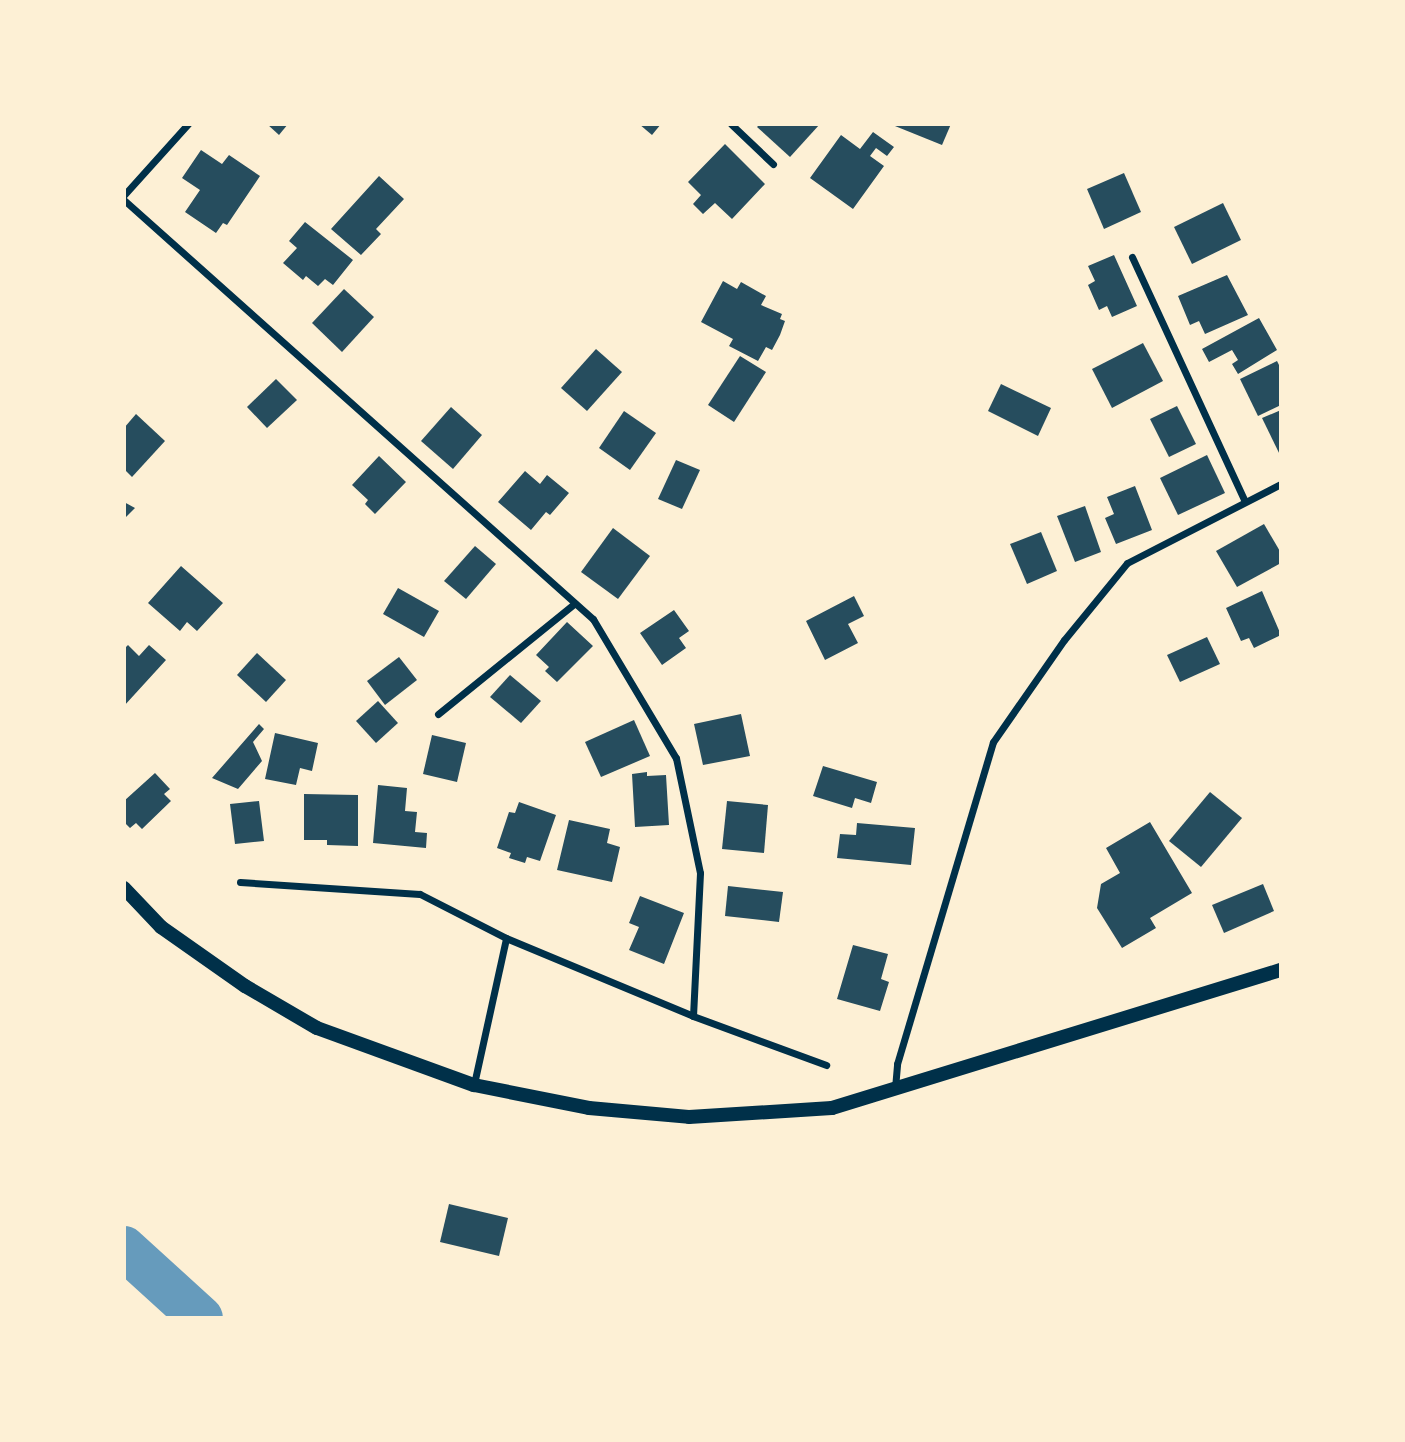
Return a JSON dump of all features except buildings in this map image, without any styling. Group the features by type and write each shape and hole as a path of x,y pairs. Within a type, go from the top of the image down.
{"main road":[{"path":"124,888 161,928 245,986 317,1028 474,1085 589,1108 689,1117 832,1108 1281,970"}],"street":[{"path":"188,124 124,198 593,619 676,758 700,873 693,1016"},
{"path":"732,124 773,164"},
{"path":"1132,257 1245,501"},
{"path":"895,1088 897,1064 993,742 1064,640 1127,563 1281,484"},
{"path":"438,714 575,603"},
{"path":"240,882 420,894 506,938 693,1016 826,1065"},
{"path":"474,1085 506,938"}],"waterway":[{"path":"124,1248 201,1318"}]}
